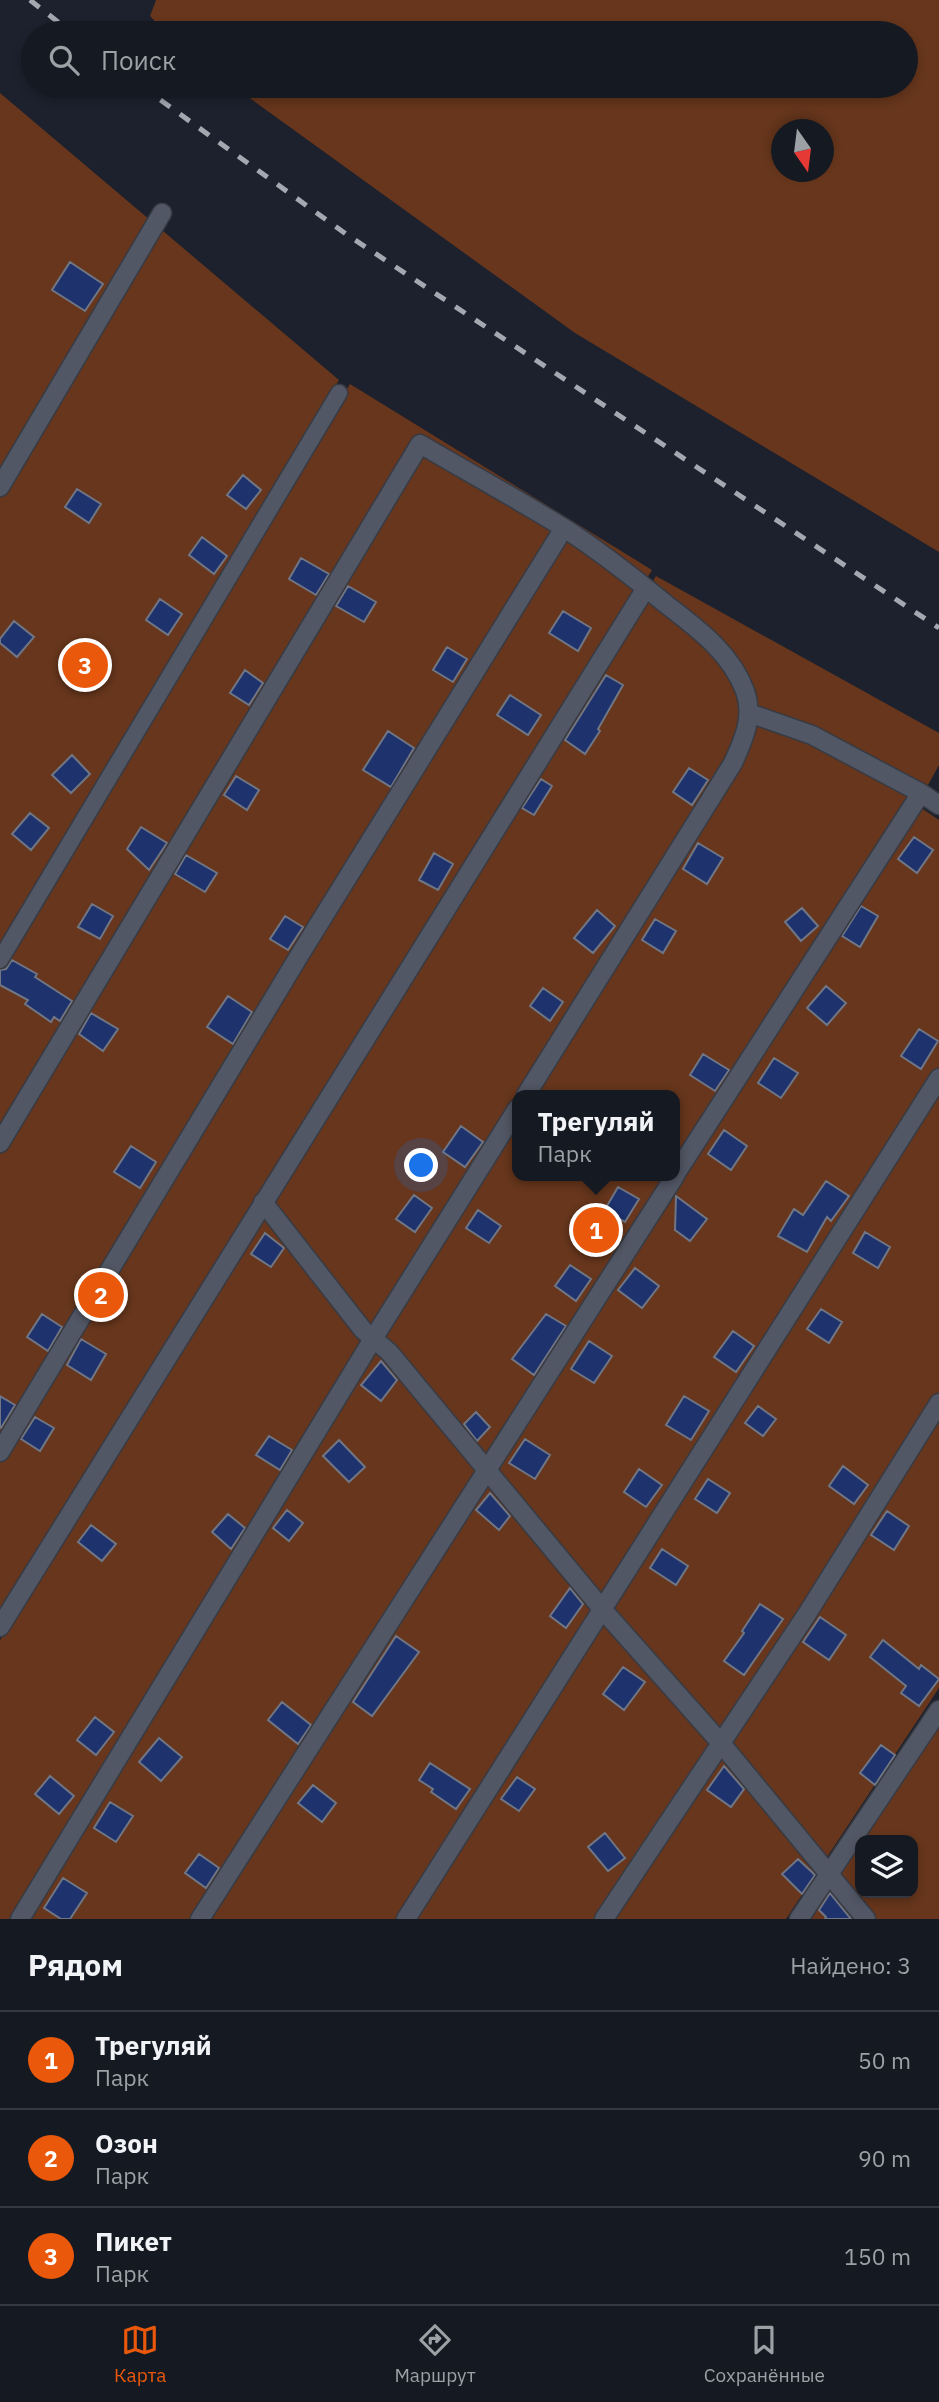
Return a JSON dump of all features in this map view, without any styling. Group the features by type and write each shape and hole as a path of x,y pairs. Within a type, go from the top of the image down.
{"street":[{"path":"0,486 162,213"},
{"path":"0,1143 420,444 564,528 646,588 712,641 735,670 746,693 749,713 747,733 733,763 529,1090"},
{"path":"0,1452 307,944 564,528"},
{"path":"0,1627 646,588"},
{"path":"749,713 811,735 939,805"},
{"path":"680,1168 921,793"},
{"path":"406,1919 939,1078"},
{"path":"20,1919 373,1339 512,1117"},
{"path":"200,1919 672,1181"},
{"path":"263,1202 363,1330 389,1352 485,1470 603,1610 720,1742 866,1919"},
{"path":"604,1919 807,1614 939,1403"},
{"path":"799,1919 939,1710"}],"lane":[{"path":"0,960 339,393"}],"shaded area":[{"path":"156,0 939,0 939,552 575,333 250,98 918,98 918,21 155,21 150,16"},
{"path":"0,93 339,380 0,949"},
{"path":"350,384 652,570 0,1621 0,969"},
{"path":"656,576 939,733 939,765 917,805 939,820 939,1688 786,1919 0,1919 0,1640"},
{"path":"939,1704 939,1919 799,1919"}],"building":[{"path":"70,262 103,284 85,311 52,290"},
{"path":"243,475 261,490 246,509 227,495"},
{"path":"77,489 101,504 89,523 65,507"},
{"path":"202,537 227,556 214,574 189,555"},
{"path":"301,558 329,574 316,595 289,579"},
{"path":"348,586 376,602 364,622 336,606"},
{"path":"160,599 182,614 168,635 146,620"},
{"path":"563,611 591,628 578,651 549,633"},
{"path":"14,621 34,637 17,657 0,643 0,639"},
{"path":"447,647 467,659 453,682 433,670"},
{"path":"245,670 263,683 249,705 230,693"},
{"path":"606,675 623,685 585,754 565,740"},
{"path":"510,695 541,715 528,735 497,715"},
{"path":"388,731 414,748 391,787 363,770"},
{"path":"72,755 90,774 71,793 52,775"},
{"path":"689,768 708,780 692,805 673,792"},
{"path":"236,776 259,790 247,810 224,795"},
{"path":"541,779 552,786 534,815 522,808"},
{"path":"30,813 49,828 31,850 12,834"},
{"path":"141,827 167,843 149,870 127,849"},
{"path":"914,837 933,850 917,873 898,859"},
{"path":"698,843 723,858 707,884 683,869"},
{"path":"434,853 453,864 438,890 419,880"},
{"path":"186,855 217,873 205,892 175,874"},
{"path":"92,904 113,916 100,939 78,927"},
{"path":"861,906 878,916 860,947 842,936"},
{"path":"802,908 818,926 801,941 785,922"},
{"path":"597,910 615,926 593,953 574,938"},
{"path":"285,916 303,927 288,950 270,939"},
{"path":"655,919 676,931 663,953 642,940"},
{"path":"12,960 37,974 35,977 72,1001 60,1021 54,1017 51,1022 25,1004 28,1000 0,985 0,970 6,969"},
{"path":"826,986 846,1003 827,1025 807,1008"},
{"path":"543,988 563,1002 550,1021 530,1006"},
{"path":"228,996 252,1012 233,1044 207,1027"},
{"path":"91,1013 118,1029 103,1051 79,1034"},
{"path":"919,1029 938,1041 921,1069 901,1056"},
{"path":"703,1054 729,1070 715,1091 690,1075"},
{"path":"774,1058 798,1073 781,1098 758,1083"},
{"path":"461,1126 483,1142 465,1167 443,1152"},
{"path":"724,1130 747,1146 731,1170 708,1154"},
{"path":"131,1146 156,1162 140,1188 114,1172"},
{"path":"826,1181 849,1196 831,1221 827,1217 807,1252 778,1236 794,1209 803,1215"},
{"path":"618,1187 639,1199 625,1222 604,1211"},
{"path":"414,1195 432,1208 415,1232 396,1219"},
{"path":"676,1196 707,1219 690,1241 675,1230"},
{"path":"478,1210 501,1226 489,1243 466,1228"},
{"path":"865,1232 890,1247 878,1268 853,1253"},
{"path":"265,1233 284,1248 271,1267 251,1254"},
{"path":"570,1265 591,1279 576,1301 555,1286"},
{"path":"635,1268 659,1286 642,1308 618,1290"},
{"path":"821,1309 842,1322 829,1343 807,1329"},
{"path":"42,1314 62,1327 48,1351 27,1337"},
{"path":"546,1314 566,1326 534,1375 512,1359"},
{"path":"733,1331 754,1346 736,1372 714,1357"},
{"path":"81,1339 106,1354 91,1380 67,1365"},
{"path":"589,1341 612,1356 594,1383 571,1369"},
{"path":"381,1361 397,1380 381,1401 361,1385"},
{"path":"0,1396 15,1405 1,1428 0,1427"},
{"path":"684,1396 709,1411 691,1440 666,1425"},
{"path":"758,1406 776,1419 763,1436 745,1423"},
{"path":"476,1412 490,1427 477,1441 464,1424"},
{"path":"35,1417 54,1428 40,1451 21,1439"},
{"path":"269,1436 292,1450 280,1470 256,1455"},
{"path":"525,1439 550,1455 535,1479 509,1463"},
{"path":"339,1440 365,1467 349,1482 323,1456"},
{"path":"843,1466 868,1485 854,1504 829,1486"},
{"path":"639,1469 662,1485 646,1507 624,1492"},
{"path":"708,1479 730,1493 717,1513 695,1499"},
{"path":"490,1493 510,1516 499,1530 476,1510"},
{"path":"287,1510 303,1523 289,1541 273,1528"},
{"path":"887,1511 909,1526 894,1550 871,1535"},
{"path":"228,1514 245,1528 231,1549 212,1532"},
{"path":"91,1525 116,1544 102,1561 78,1542"},
{"path":"662,1549 688,1566 676,1585 650,1568"},
{"path":"570,1588 583,1604 566,1628 550,1616"},
{"path":"760,1604 783,1619 744,1675 724,1661"},
{"path":"820,1617 846,1635 829,1660 803,1642"},
{"path":"396,1636 419,1652 372,1716 353,1702"},
{"path":"883,1640 919,1669 921,1665 939,1679 919,1706 901,1693 906,1686 870,1657"},
{"path":"623,1667 645,1682 624,1710 603,1694"},
{"path":"282,1702 311,1725 298,1744 268,1720"},
{"path":"95,1717 114,1732 96,1755 77,1740"},
{"path":"159,1738 182,1757 161,1781 139,1762"},
{"path":"881,1745 895,1755 875,1785 860,1773"},
{"path":"430,1763 470,1789 456,1809 419,1780"},
{"path":"724,1766 744,1789 731,1807 707,1790"},
{"path":"50,1776 74,1796 59,1814 35,1794"},
{"path":"517,1777 535,1789 519,1811 501,1799"},
{"path":"313,1785 336,1803 322,1822 298,1803"},
{"path":"110,1802 133,1816 116,1842 94,1828"},
{"path":"605,1833 625,1858 608,1871 588,1847"},
{"path":"199,1854 219,1868 206,1888 185,1873"},
{"path":"798,1859 815,1875 802,1894 782,1874"},
{"path":"63,1878 87,1893 70,1919 61,1919 44,1908"},
{"path":"830,1893 851,1919 825,1919 819,1910"}],"railway":[{"path":"30,0 57,21"},
{"path":"158,98 346,234 939,628"}],"place":[{"name":"Пикет","path":"85,665"},
{"name":"Трегуляй","path":"596,1230"},
{"name":"Озон","path":"101,1295"}]}
